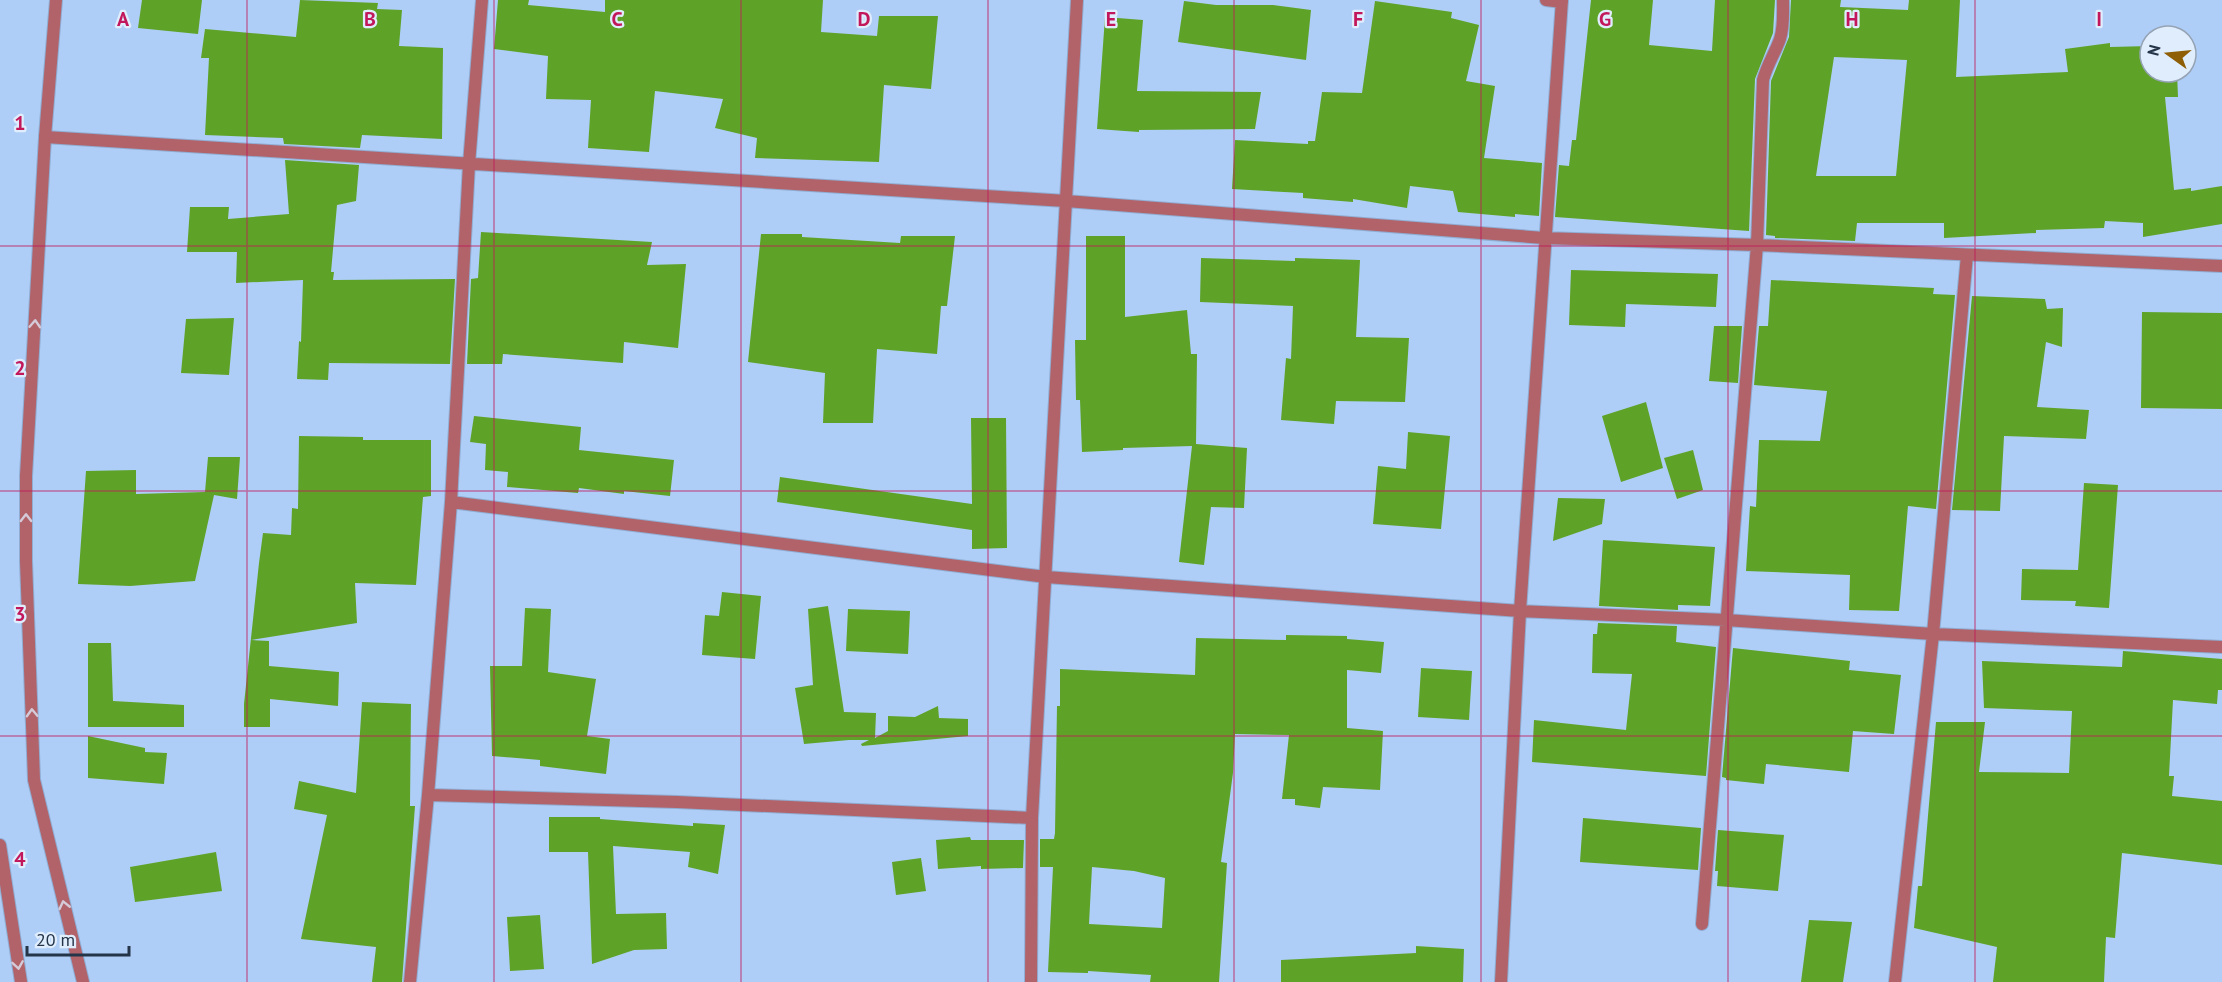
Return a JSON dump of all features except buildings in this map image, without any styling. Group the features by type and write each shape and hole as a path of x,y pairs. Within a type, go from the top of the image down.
{"street":[{"path":"56,0 45,137 26,476 26,561 34,780 83,982"},
{"path":"410,982 428,795 451,502 469,164 482,0"},
{"path":"1031,982 1032,818 1077,0"},
{"path":"1501,982 1520,611 1562,1 1546,0"},
{"path":"1702,924 1757,245 1763,80 1767,65 1780,40 1784,0"},
{"path":"45,137 1066,201 1544,238 1757,245 2222,267"},
{"path":"1895,982 1933,634 1967,255"},
{"path":"451,502 1046,577 1520,611 1726,620 1933,634 2222,647"},
{"path":"428,795 677,802 1032,818"},
{"path":"0,844 21,982"}]}
